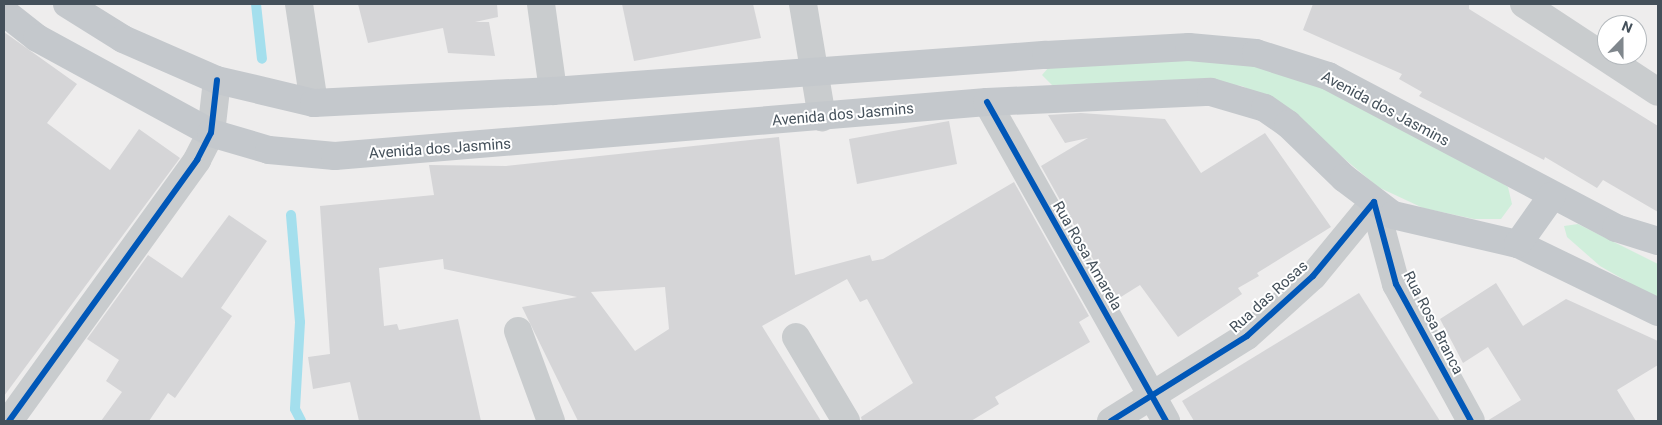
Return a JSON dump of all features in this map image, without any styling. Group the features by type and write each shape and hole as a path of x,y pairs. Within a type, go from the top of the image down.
{"main road":[{"name":"Avenida dos Jasmins","path":"67,4 123,38 218,80 314,103 553,91 814,71 1189,48 1256,53 1328,76 1552,196 1616,228 1658,241"},
{"name":"Avenida dos Jasmins","path":"4,12 45,43 211,133 269,150 335,156 988,102 1211,92 1239,98 1288,124 1374,202 1393,215 1424,225 1518,244 1658,312"},
{"path":"1518,244 1552,196"}],"street":[{"path":"299,4 314,103"},
{"path":"541,4 553,91"},
{"path":"803,4 822,117"},
{"path":"1524,4 1658,92"},
{"path":"10,421 181,186 211,133 218,80"},
{"name":"Rua Rosa Amarela","path":"988,102 1166,421"},
{"name":"Rua das Rosas","path":"1111,421 1247,336 1313,276 1374,202"},
{"name":"Rua Rosa Branca","path":"1374,202 1396,284 1472,421"},
{"path":"518,331 550,421"},
{"path":"796,337 846,421"}],"green space":[{"path":"1186,56 1248,61 1316,85 1476,166 1508,187 1512,204 1501,219 1474,219 1423,208 1378,187 1278,103 1242,86 1209,82 1052,85 1042,75 1049,67"},
{"path":"1578,224 1658,264 1658,299 1600,266 1567,237 1564,226"}],"building":[{"path":"358,4 497,4 498,17 475,22 489,22 495,56 448,53 443,28 368,43"},
{"path":"622,4 753,4 761,38 634,61"},
{"path":"1313,4 1469,4 1469,9 1658,126 1658,212 1603,180 1597,188 1545,157 1544,160 1419,96 1422,92 1399,79 1402,74 1303,30"},
{"path":"4,32 77,84 47,123 110,170 139,129 180,158 4,396"},
{"path":"1081,113 1165,119 1201,173 1265,133 1331,227 1257,273 1259,276 1238,288 1242,294 1178,337 1140,285 1116,300 1041,166 1088,138 1065,143 1048,115"},
{"path":"949,121 957,164 857,184 849,139"},
{"path":"779,137 795,275 870,255 872,261 883,259 1014,182 1089,316 1079,322 1090,342 995,397 999,404 971,421 862,421 861,417 913,383 867,299 860,302 847,279 762,326 821,421 578,421 522,307 577,297 444,269 443,259 379,268 384,326 397,324 399,330 458,319 481,421 359,421 350,382 313,389 308,357 330,354 320,206 434,195 429,165 506,166","holes":["665,287 669,329 635,351 591,292"]},
{"path":"229,215 267,241 221,308 232,316 175,398 168,393 149,421 101,421 122,392 106,381 119,360 87,339 148,255 182,278"},
{"path":"1496,283 1523,326 1566,299 1658,341 1658,365 1617,390 1636,421 1487,421 1521,400 1488,347 1463,363 1440,319"},
{"path":"1359,293 1440,421 1194,421 1182,401"}],"waterway":[{"path":"256,4 262,59"},
{"path":"291,215 300,322 295,409 301,421"}],"cycle path":[{"path":"9,421 197,160 211,133 217,80"},
{"path":"987,102 1166,421"},
{"path":"1374,202 1396,284 1471,421"},
{"path":"1111,421 1247,336 1313,276 1374,202"}]}
